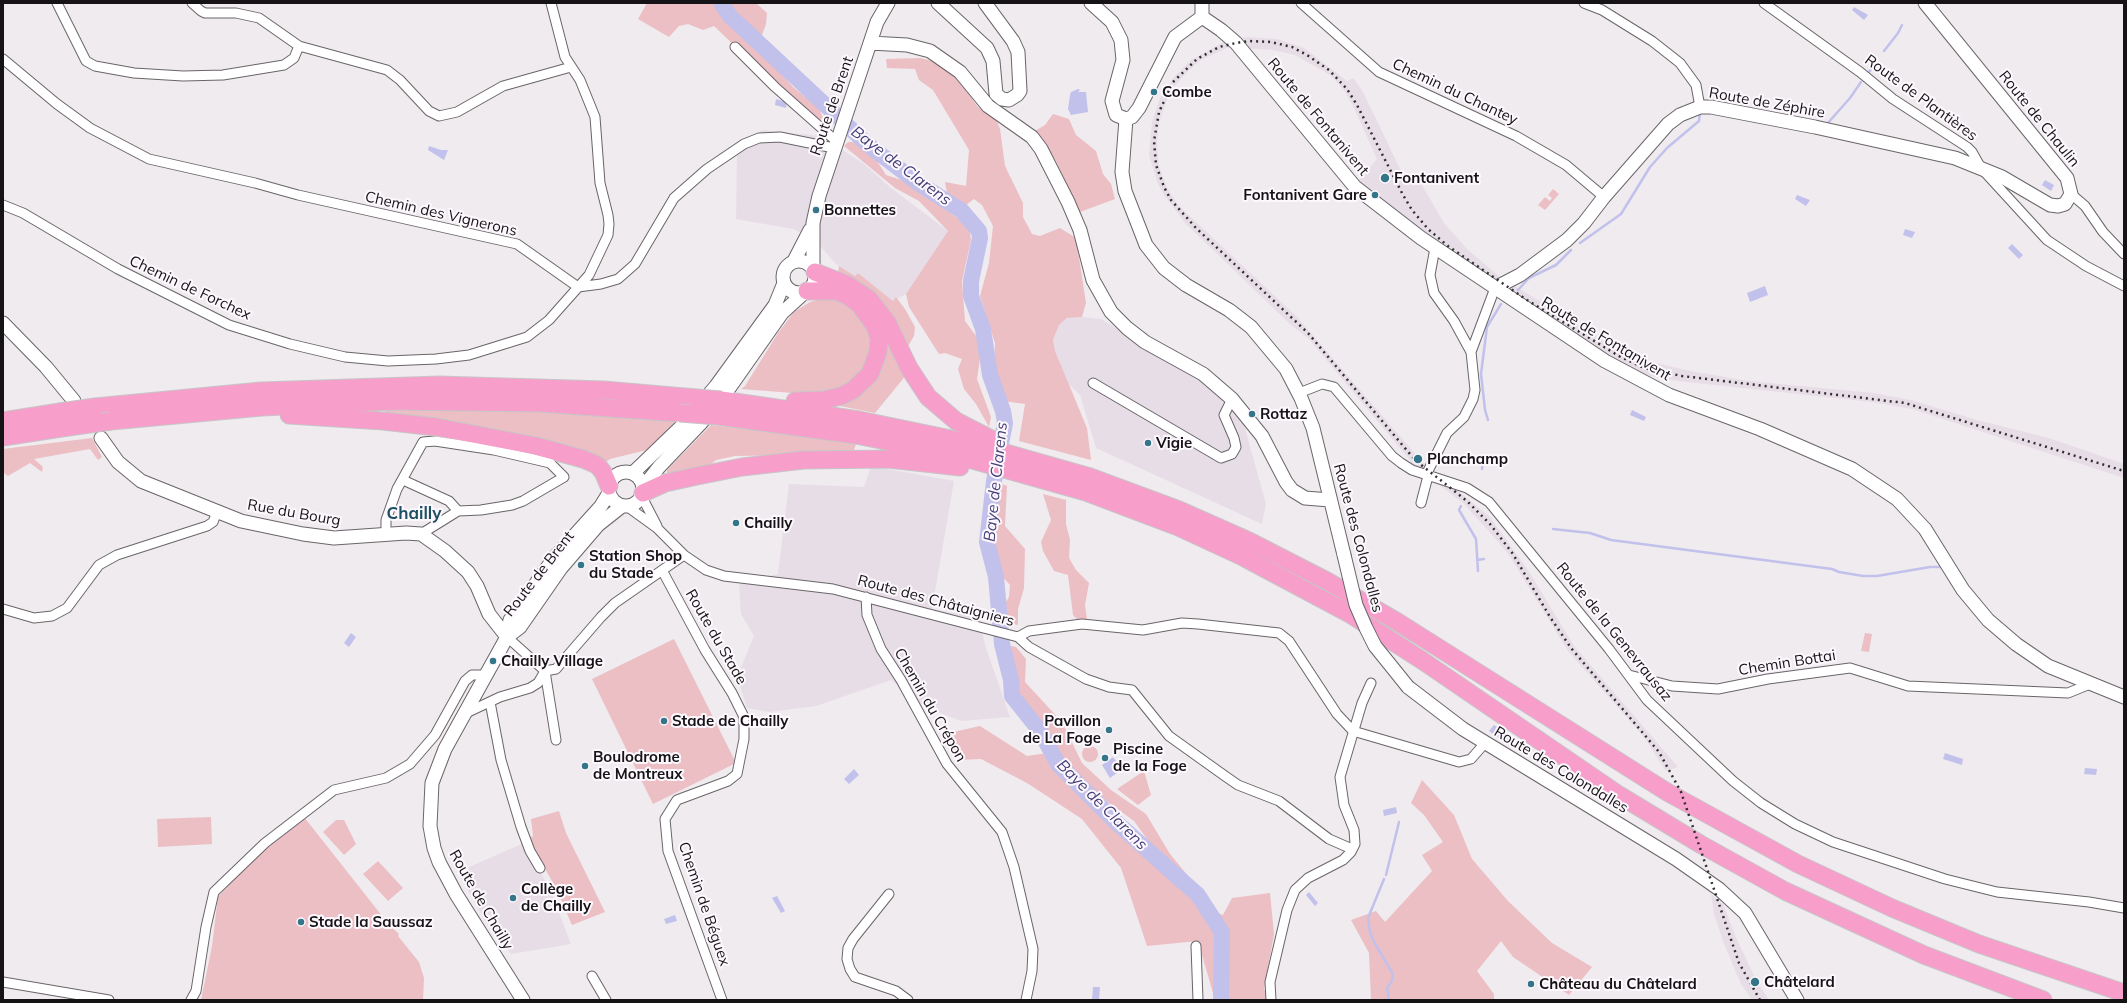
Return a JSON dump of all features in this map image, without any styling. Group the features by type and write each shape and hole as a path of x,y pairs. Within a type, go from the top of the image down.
{"highway":[{"path":"814,269 848,285 869,299 887,322 918,384 934,403 947,415 1046,471"},
{"path":"3,421 64,419 111,421 208,411 308,404 440,401 539,403 680,413 725,404 824,400 841,396 853,390 870,374 877,358 879,339 875,326 868,313 856,301 841,293 826,290 806,291"},
{"path":"3,437 64,419 95,407 261,391 439,385 604,390 696,398 858,428 955,455 1046,471 1088,484 1135,492 1197,517 1249,541 1326,581 1402,625 1667,792 1798,864 1892,908 1979,944 2124,993"},
{"path":"208,411 383,421 493,437 588,460 600,468 609,490"},
{"path":"643,492 665,483 742,468 804,460 852,458 917,461 1046,471"},
{"path":"1088,484 1210,541 1322,598 1422,661 1631,802 1700,844 1785,891 1924,955 2043,1000"}],"street":[{"path":"57,3 86,61 95,66 134,73 183,76 230,74 284,65 294,58 300,46"},
{"path":"192,3 201,12 205,13 236,13 259,18 300,46 387,70 400,80 429,112 439,116 457,112 503,86 571,67"},
{"name":"Chemin de Forchex","path":"3,205 23,213 118,269 229,325 290,344 345,357 388,361 436,359 469,355 496,348 527,337 549,320 589,275 608,235 608,215 600,183 595,117 580,80 565,57 551,3"},
{"name":"Route de Brent","path":"794,261 813,223 847,108 880,13 888,3"},
{"path":"938,3 987,48 993,61 996,94 1002,99 1010,100 1020,91 1018,52 1013,41 985,3"},
{"path":"1091,3 1112,22 1121,40 1123,60 1112,101 1116,114 1126,119 1132,117 1139,108 1175,37 1202,17 1202,3"},
{"name":"Chemin du Chantey","path":"1301,3 1379,72 1516,136 1566,165 1604,197"},
{"path":"1584,3 1602,10 1650,39 1680,63 1696,85 1700,107"},
{"name":"Route de Plantières","path":"1764,3 1860,72 1893,99 1967,147 1982,168 2053,244 2086,266 2124,286"},
{"name":"Route de Chaulin","path":"1925,3 2067,178 2071,194 2085,206 2103,232 2124,254"},
{"name":"Route de Fontanivent","path":"1202,17 1221,30 1236,43 1355,187 1435,248 1605,361 1669,395 1760,429 1852,469 1897,500 1925,528 1963,590 1988,620 2016,644 2048,666 2124,697"},
{"path":"870,43 915,46 930,50 960,72 988,106 1032,137 1041,149 1068,202 1080,230 1093,280 1111,312 1127,328 1145,342 1203,374 1232,399 1262,436 1286,482 1292,490 1305,498 1330,500"},
{"path":"735,47 775,87 837,140"},
{"name":"Chemin des Vignerons","path":"3,59 57,104 90,128 149,159 255,183 298,196 517,244 578,287"},
{"name":"Route de Zéphire","path":"1495,288 1520,275 1567,240 1584,223 1604,197 1668,124 1680,115 1700,107 1711,107 1815,127 1955,158 1982,168 2054,206 2065,204 2071,194"},
{"name":"Route des Colondalles","path":"1126,119 1122,172 1125,191 1146,246 1164,268 1186,285 1229,310 1251,327 1286,369 1299,393 1313,428 1356,605 1375,646 1408,687 1444,716 1485,743 1676,859 1719,888 1744,913 1797,1000"},
{"path":"578,287 601,284 618,279 635,264 674,198 707,169 744,144 759,138 774,137 837,140"},
{"name":"Route de Brent","path":"813,223 814,269"},
{"path":"1421,503 1427,475 1447,433 1464,417 1473,399 1474,390 1471,352 1454,321 1434,293 1430,275 1435,248"},
{"path":"633,473 685,423 716,386 775,305 784,283 784,270 794,261 804,261 814,269 814,284 782,313 730,387 701,423 659,467 636,504 625,507 614,502 609,490 613,478 620,473 633,473 640,478 643,492"},
{"path":"784,283 793,291 806,291"},
{"path":"1471,352 1495,288"},
{"path":"3,323 46,367 74,401"},
{"path":"1093,383 1224,458 1232,454 1236,447 1224,414 1232,399"},
{"name":"Route de la Genevrausaz","path":"1299,393 1322,384 1334,387 1392,456 1412,470 1462,486 1489,502 1629,675 1647,700 1733,781 1761,804 1795,824 1833,842 1945,879 1997,892 2089,902 2124,908"},
{"path":"3,609 34,618 52,616 67,608 99,565 117,555 207,526 213,522 217,512 141,481 118,462 101,438"},
{"path":"386,535 386,520 397,489 424,442 435,441 494,450 550,463 564,477 512,505 480,510 458,511 421,534 445,551 468,572 477,586 489,614 507,637 545,671 556,740"},
{"path":"403,480 449,501 458,511"},
{"name":"Route de Brent","path":"507,637 510,620 532,588 572,537 601,506 609,490"},
{"name":"Route des Châtaigniers","path":"643,492 657,528"},
{"name":"Route de Brent","path":"507,637 520,627 561,568 598,526 625,507"},
{"name":"Route des Châtaigniers","path":"625,507 657,528 684,556 706,570 724,576 821,587 866,597 1015,636 1030,631 1082,624 1143,630 1182,624 1198,624 1279,633 1289,642 1336,714 1353,731"},
{"name":"Rue du Bourg","path":"217,512 250,523 309,535 347,538 421,534"},
{"path":"464,714 490,702 534,686 545,671 556,669 615,603 663,572 684,556"},
{"name":"Route du Stade","path":"663,572 705,650 732,693 744,717"},
{"name":"Chemin du Crépon","path":"866,597 867,615 881,649 901,680 947,764 1002,832 1014,867 1033,949 1032,971 1026,1000"},
{"path":"1015,636 1029,646 1092,682 1109,687 1132,690 1169,736 1224,776 1238,785 1279,801 1329,839 1352,848"},
{"name":"Route de Chailly","path":"507,637 484,675 445,749 432,783 429,814 431,836 434,848 447,878 523,1000"},
{"name":"Chemin Bottai","path":"1629,675 1672,686 1718,689 1775,678 1850,668 1908,686 2068,693 2090,684"},
{"path":"191,1000 196,991 206,927 214,892 265,843 334,790 386,778 410,764 435,735 465,681 472,675 484,675"},
{"path":"1271,1000 1270,982 1287,910 1296,890 1308,878 1343,860 1352,848 1355,841 1354,830 1344,805 1340,777 1362,703 1371,683"},
{"path":"490,702 501,760 521,827 530,851 540,868"},
{"name":"Chemin de Béguex","path":"722,1000 668,851 665,818 677,800 728,781 737,774 744,739 744,717"},
{"path":"1353,731 1459,762 1471,759 1485,743"},
{"path":"889,894 853,939 848,948 847,959 850,969 855,977 896,991 908,1000"},
{"path":"1196,946 1198,1000"},
{"path":"592,976 606,1000"},
{"path":"3,982 109,1000"}],"shaded area":[{"path":"647,3 756,3 767,13 766,24 762,35 762,52 793,87 819,108 823,118 815,123 714,26 703,30 688,24 679,26 669,37 638,19"},
{"path":"1248,37 1277,39 1304,48 1347,81 1353,78 1362,90 1404,177 1415,173 1444,223 1468,250 1500,277 1602,339 1644,360 1690,371 1749,381 1873,393 1911,400 1977,420 2049,438 2124,464 2124,478 1912,409 1872,402 1669,380 1642,374 1608,357 1440,247 1357,182 1377,159 1354,108 1344,90 1330,75 1295,55 1273,50 1229,47 1201,60 1186,73 1174,87 1166,102 1159,123 1157,144 1159,166 1167,188 1178,205 1297,317 1423,463 1489,516 1528,570 1574,646 1678,767 1666,771 1644,737 1568,651 1509,555 1494,537 1464,504 1414,465 1309,339 1291,325 1185,223 1164,195 1158,184 1149,155 1152,122 1160,98 1174,77 1191,60 1224,42"},
{"path":"920,58 937,62 953,72 978,107 995,117 1000,129 1005,166 1023,203 1023,217 1032,234 1040,236 1060,228 1076,238 1086,303 1082,317 1067,318 1059,325 1053,340 1055,351 1087,428 1091,460 1019,441 1025,404 1003,401 994,362 995,343 980,296 989,263 993,226 982,205 974,199 965,206 947,193 945,182 966,186 969,150 933,90 919,80 915,69 887,68 886,59"},
{"path":"1053,114 1069,119 1076,135 1096,151 1103,174 1111,184 1115,199 1080,212 1056,161 1035,131 1045,125"},
{"path":"762,130 821,136 864,164 891,188 948,231 906,294 893,301 858,273 855,276 836,264 814,239 793,229 736,219 737,156 746,144"},
{"path":"848,142 857,142 875,158 886,175 914,184 931,195 940,205 956,217 963,218 970,233 971,240 962,281 965,321 982,344 977,379 991,417 989,427 976,404 964,389 958,369 962,359 945,353 939,354 909,307 906,294 948,231 919,201 895,188 844,146"},
{"path":"1553,189 1559,194 1545,210 1538,205 1545,197 1550,201 1552,198 1548,195"},
{"path":"839,266 855,276 858,273 893,301 896,297 915,327 914,336 907,348 838,273"},
{"path":"824,298 846,300 872,335 870,362 844,389 806,394 741,389 745,386 778,333 794,312 810,302"},
{"path":"1082,317 1101,319 1236,396 1266,504 1262,524 1096,448 1080,395 1068,383 1055,351 1053,340 1059,325 1067,318"},
{"path":"882,332 907,374 875,413 830,404 859,393"},
{"path":"385,410 526,410 676,421 651,449 610,459 604,464 385,417"},
{"path":"711,425 774,432 856,444 853,454 735,456 716,460 703,471 667,479 667,470"},
{"path":"92,438 102,457 98,460 90,449 34,459 43,467 42,472 30,463 8,476 3,472 3,449"},
{"path":"871,466 954,481 932,609 979,617 985,645 1010,717 961,721 925,707 891,680 816,706 769,712 747,708 737,677 754,636 741,614 739,582 778,574 789,484 864,487"},
{"path":"994,481 1007,486 1005,526 1025,549 1024,588 1018,609 1018,625 1010,623 1004,619 1002,608 1009,597 1010,585 999,573 987,542"},
{"path":"1043,494 1066,500 1066,524 1070,540 1069,558 1076,570 1089,583 1085,605 1087,619 1082,624 1073,615 1068,575 1054,571 1043,551 1041,542 1051,520"},
{"path":"1865,633 1872,634 1869,652 1861,651"},
{"name":"Stade de Chailly","path":"674,639 736,763 653,804 592,679"},
{"path":"1002,644 1016,647 1026,659 1025,682 1062,722 1082,763 1111,790 1146,814 1170,854 1193,882 1160,857 1134,821 1101,797 1109,810 1147,857 1199,906 1223,915 1232,898 1270,893 1274,934 1264,989 1269,1000 1215,1000 1198,941 1147,946 1121,868 1082,819 1027,783 981,759 957,760 940,735 980,726 1027,756 1048,753 1062,762 1059,750 1040,731 1012,696 1011,680"},
{"path":"1087,746 1093,746 1098,751 1096,760 1093,762 1087,762 1082,757 1082,751"},
{"path":"1144,771 1151,795 1138,805 1117,789"},
{"path":"1422,780 1454,815 1472,859 1508,901 1552,943 1592,967 1569,995 1513,957 1501,941 1477,971 1494,994 1494,1000 1371,1000 1369,953 1351,920 1376,911 1385,922 1432,871 1422,855 1443,842 1424,815 1411,803"},
{"path":"559,811 566,833 605,912 572,925 557,890 534,849 531,837 533,836 531,819"},
{"path":"211,817 212,844 158,847 157,819"},
{"name":"Stade la Saussaz","path":"304,817 390,926 399,934 398,936 419,962 424,978 423,1000 201,1000 212,946 218,897 262,850"},
{"path":"336,820 344,820 356,844 344,855 323,832"},
{"name":"Collège de Chailly","path":"526,842 552,895 571,944 511,954 486,923 458,872"},
{"path":"378,861 403,888 388,901 363,874"},
{"path":"1711,894 1723,904 1735,935 1755,978 1769,1000 1752,1000 1741,984 1724,944 1714,914"}],"water":[{"path":"1854,7 1868,15 1864,20 1852,10"},
{"path":"1078,89 1080,90 1078,92 1086,92 1088,112 1071,115 1068,109 1070,95 1071,92"},
{"path":"776,99 787,102 786,108 775,105"},
{"path":"429,146 441,150 448,150 444,160 428,150"},
{"path":"2045,180 2054,185 2051,191 2042,185"},
{"path":"1797,195 1810,200 1806,206 1795,199"},
{"path":"1905,229 1915,232 1912,238 1903,235"},
{"path":"2012,244 2023,255 2019,259 2008,248"},
{"path":"1765,286 1768,295 1750,302 1747,293"},
{"path":"1632,410 1646,417 1644,421 1630,415"},
{"path":"351,633 356,637 349,647 344,643"},
{"path":"1494,725 1521,743 1516,750 1489,731"},
{"path":"1945,753 1963,759 1962,765 1943,759"},
{"path":"1113,757 1122,769 1110,778 1102,765"},
{"path":"2085,768 2097,769 2096,775 2084,774"},
{"path":"854,769 859,775 849,784 844,779"},
{"path":"1396,807 1397,813 1384,816 1383,810"},
{"path":"1309,892 1318,903 1315,906 1306,895"},
{"path":"777,896 785,911 781,913 772,898"},
{"path":"675,915 677,921 666,924 664,919"},
{"path":"1093,987 1100,987 1099,1000 1092,1000"}],"waterway":[{"name":"Baye de Clarens","path":"721,3 730,16 867,144 918,183 962,211 979,231 980,238 971,281 971,296 983,329 990,375 1003,411 1005,423 994,481 987,542 996,577 1002,644 1011,680 1012,696 1040,731 1058,764 1117,823 1198,895 1222,932 1221,1000"},
{"path":"1884,51 1898,33 1902,25"},
{"path":"1869,72 1874,65"},
{"path":"1827,124 1850,98 1861,82"},
{"path":"1580,243 1621,214 1650,167 1667,148 1699,121 1700,113"},
{"path":"1518,290 1529,278 1556,265 1571,250"},
{"path":"1488,420 1485,410 1481,374 1487,327 1501,304"},
{"path":"1482,469 1483,458"},
{"path":"1461,506 1459,510 1476,539 1478,571"},
{"path":"1553,529 1590,533 1611,540 1832,569 1839,572 1863,576 1877,576 1930,567 1941,567"},
{"path":"1477,560 1484,559"},
{"path":"1386,875 1399,822"},
{"path":"1384,879 1368,918 1370,932 1374,942 1393,974 1392,981 1387,988 1389,1000"}],"railway":[{"path":"1760,1000 1739,963 1681,792 1659,752 1571,648 1550,617 1513,554 1490,524 1467,501 1415,460 1308,333 1196,228 1171,200 1164,187 1156,165 1154,141 1159,112 1173,82 1197,59 1219,47 1236,43 1249,41 1271,42 1292,47 1307,55 1329,70 1347,89 1357,105 1403,195 1412,210 1428,229 1448,246 1527,300 1619,356 1644,368 1682,376 1905,403 2124,471"}],"place":[{"name":"Combe","path":"1154,92"},
{"name":"Fontanivent","path":"1385,178"},
{"name":"Fontanivent Gare","path":"1375,195"},
{"name":"Bonnettes","path":"816,210"},
{"name":"Rottaz","path":"1252,414"},
{"name":"Vigie","path":"1148,443"},
{"name":"Planchamp","path":"1418,459"},
{"name":"Chailly","path":"736,523"},
{"name":"Station Shop du Stade","path":"581,565"},
{"name":"Chailly Village","path":"493,661"},
{"name":"Stade de Chailly","path":"664,721"},
{"name":"Pavillon de La Foge","path":"1109,730"},
{"name":"Piscine de la Foge","path":"1105,758"},
{"name":"Boulodrome de Montreux","path":"585,766"},
{"name":"Collège de Chailly","path":"513,898"},
{"name":"Stade la Saussaz","path":"301,922"},
{"name":"Châtelard","path":"1755,982"},
{"name":"Château du Châtelard","path":"1531,984"}],"district":[{"name":"Chailly","path":"414,514"}]}
